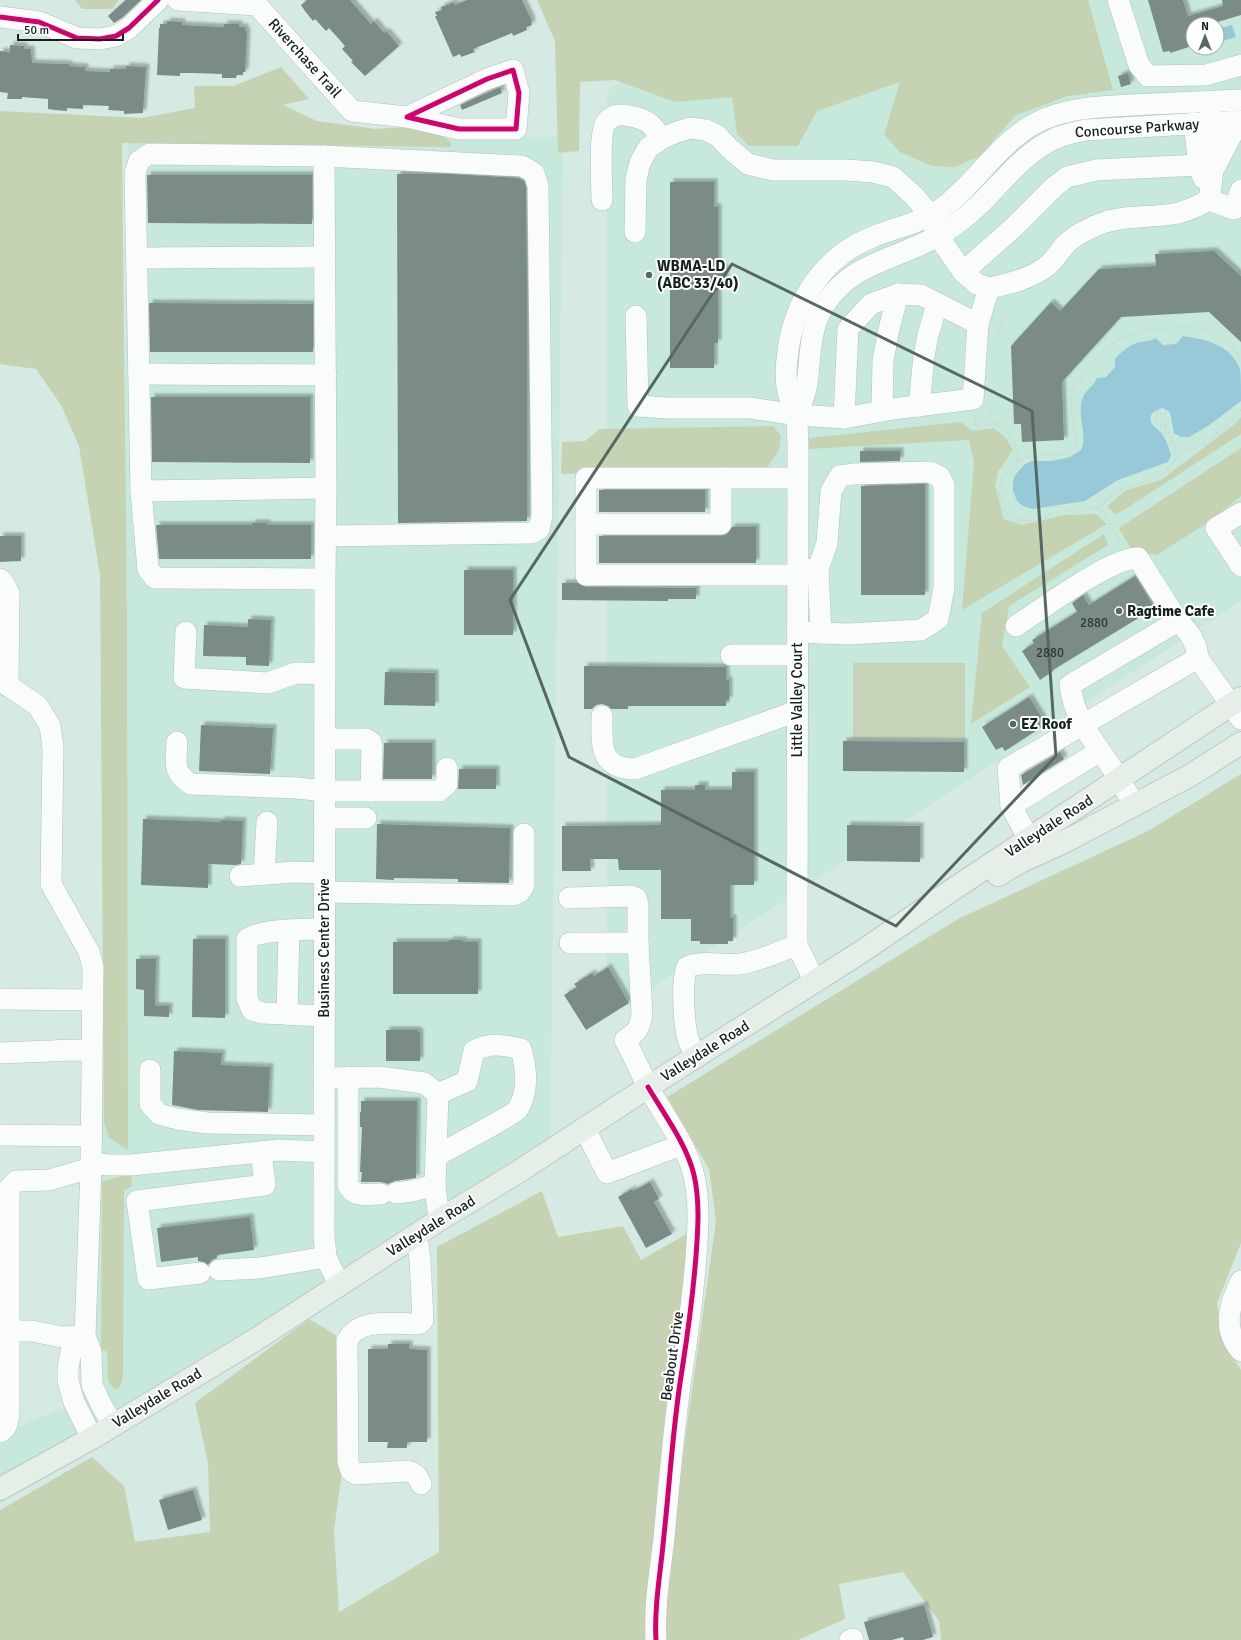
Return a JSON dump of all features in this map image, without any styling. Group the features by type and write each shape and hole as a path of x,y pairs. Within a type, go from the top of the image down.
{"main road":[{"name":"Valleydale Road","path":"0,1489 92,1438 255,1340 439,1220 585,1129 648,1087 858,954 911,929 993,878 1120,780 1238,707"},
{"name":"Valleydale Road","path":"1033,847 1064,842 1191,775 1241,743"}],"street":[{"path":"0,17 39,22 77,38 100,39 116,36 129,28 158,0"},
{"name":"Riverchase Trail","path":"178,0 257,4 352,111 407,117 458,129 516,129 519,93 513,70 487,79 407,117"},
{"path":"1118,0 1139,65 1148,76 1206,75 1241,65"},
{"path":"1206,75 1209,101 1204,123 1209,200"},
{"name":"Concourse Parkway","path":"798,415 789,394 787,385 787,359 790,335 808,290 821,273 847,250 867,239 940,210 960,194 998,153 1020,134 1046,118 1081,108 1241,100"},
{"path":"602,200 603,127 607,121 613,116 621,114 634,117 654,126 660,139"},
{"path":"1207,166 1240,121"},
{"name":"Concourse Parkway","path":"798,415 805,394 810,343 816,322 824,305 834,291 859,271 885,258 922,244 938,236 970,213 1015,166 1031,152 1068,133 1086,130 1240,121"},
{"path":"635,232 636,179 640,163 648,148 660,139 690,128 706,130 718,136 729,148 748,164 773,170 846,170 873,172 893,177 914,196 930,215 938,236 962,272 977,284 989,288 1009,284 1030,276 1047,266 1067,243 1080,234 1103,223 1128,217 1174,214 1192,209 1209,200 1239,204"},
{"path":"324,579 155,578 148,569 141,491 135,173 139,161 149,154 324,156 522,166 534,173 538,186 542,508 539,529 531,533 326,536"},
{"name":"Business Center Drive","path":"324,156 326,375 326,536 324,579 324,1236 326,1257 339,1285"},
{"path":"962,272 1003,238 1054,186 1067,177 1096,170 1207,166"},
{"path":"137,258 325,257"},
{"path":"636,316 638,406 668,408 750,408 798,415 844,418 882,411 980,399 978,324 989,288"},
{"path":"844,418 848,328 871,304 898,294 921,296 978,324"},
{"path":"882,411 883,361 888,333 898,294"},
{"path":"919,406 924,356 937,304"},
{"path":"139,374 326,375"},
{"name":"Little Valley Court","path":"798,415 798,478 805,571 797,632 797,945 815,982"},
{"path":"797,632 848,634 921,630 938,619 944,588 944,485 940,477 930,472 854,474 840,476 831,491 827,543 805,571"},
{"path":"798,478 586,478 586,575 805,571"},
{"path":"586,524 721,524 721,478"},
{"path":"141,491 326,488"},
{"path":"1241,513 1216,528 1241,566"},
{"path":"1016,626 1098,573 1130,558 1138,558 1178,621 1187,629 1197,647 1198,658 1238,707"},
{"path":"805,571 821,633"},
{"path":"0,579 9,593 4,683 38,706 50,726 53,748 51,884 92,960 92,1166 85,1336 91,1352 92,1385 113,1425"},
{"path":"1134,804 1120,780 1082,724 1072,700 1070,685 1178,621"},
{"path":"186,632 184,678 268,684 296,673 325,674"},
{"path":"731,655 797,655"},
{"path":"1033,847 1011,806 1008,768 1198,658"},
{"path":"602,716 602,746 606,757 615,765 635,769 797,711"},
{"path":"324,739 366,739 371,742 371,791"},
{"path":"177,742 177,770 182,778 192,784 297,788 324,791 439,791 447,784 447,768"},
{"path":"1011,806 1100,751"},
{"path":"324,818 366,818"},
{"path":"264,874 267,822"},
{"path":"240,876 294,872 324,882 513,895 520,892 524,885 524,834"},
{"path":"570,898 631,896 636,898 638,904 638,943 570,943"},
{"path":"324,929 253,935 247,939 247,998 252,1010 263,1013 324,1016"},
{"path":"287,1014 289,931"},
{"name":"Beabout Drive","path":"638,943 642,1014 641,1024 637,1032 625,1040 648,1087 690,1162 694,1175 698,1201 698,1236 694,1286 676,1413 656,1600 656,1640"},
{"path":"696,1057 688,1039 685,1019 684,974 687,967 693,964 740,964 797,945"},
{"path":"0,999 92,1000"},
{"path":"436,1156 518,1110 524,1096 525,1066 521,1049 501,1044 483,1046 474,1051 467,1081 438,1094"},
{"path":"0,1053 74,1050 92,1051"},
{"path":"150,1070 150,1104 159,1114 177,1119 207,1123 324,1125"},
{"path":"348,1077 348,1185 350,1190 355,1194 388,1193 412,1191 435,1185"},
{"path":"324,1078 379,1077 424,1083 438,1094"},
{"path":"438,1094 435,1185 439,1220"},
{"path":"585,1129 607,1173 681,1144"},
{"path":"0,1135 92,1136"},
{"path":"0,1432 4,1430 8,1420 5,1331 9,1188 16,1181 50,1180 92,1166 131,1165 261,1152 307,1150 324,1152"},
{"path":"261,1152 265,1185 137,1201 148,1279 260,1268 326,1257"},
{"path":"417,1235 420,1260 423,1320 416,1324 367,1324 350,1334 347,1341 348,1462 351,1471 356,1474 408,1471 415,1473 421,1484"},
{"path":"1241,1281 1233,1296 1229,1317 1230,1332 1236,1345 1241,1351"},
{"path":"5,1331 32,1331 62,1337 85,1336"},
{"path":"85,1336 71,1351 68,1368 68,1381 74,1402 92,1438"}],"path":[{"path":"995,342 1001,322 1005,315 1021,300 1023,294 1019,280"},
{"path":"1165,427 1155,423 1156,415 1159,413 1166,415 1165,427 1175,447 1175,459 1173,465 1165,473 1156,478 1118,490 1098,507 1092,509 1069,509 1028,520 1020,520 1011,517 1004,509 999,499 999,488 1010,465 1018,460 1038,455 1066,454 1071,451 1076,444 1070,408 1071,390 1108,346 1117,340 1147,330 1166,328 1198,328 1209,331 1228,341 1241,360"},
{"path":"980,399 976,427 1014,419"},
{"path":"980,399 995,424 1006,432 1014,441 1018,460"},
{"path":"1175,447 1192,450 1208,440 1231,422 1241,410"},
{"path":"1175,459 1187,449"},
{"path":"1098,507 1111,523 1125,560"}],"highlighted area":[{"path":"732,264 1032,411 1056,756 896,926 569,757 510,600"}],"shaded area":[{"path":"75,0 119,0 112,9 82,9"},
{"path":"537,0 1088,0 1113,90 1068,96 1016,115 980,156 955,167 932,166 900,152 884,135 900,82 817,111 798,146 749,146 737,134 732,97 675,102 615,80 580,82 579,151 558,153 555,41"},
{"path":"747,0 1241,0 1241,601 607,1017 607,91"},
{"path":"281,67 309,99 283,105 317,121 376,129 406,127 439,134 451,142 451,147 122,143 127,621 128,1150 109,1138 104,1122 100,575 79,446 61,405 36,369 0,364 0,111 142,118 195,108 194,86 233,86"},
{"path":"128,137 563,137 550,1151 445,1221 0,1504 0,1434 80,1401 124,497"},
{"path":"1241,417 1241,434 1116,515 1107,506 1127,490 1161,480 1235,424"},
{"path":"961,422 972,431 994,428 1007,439 1013,450 998,472 995,486 1004,519 1021,525 1065,515 1096,514 1107,524 962,610 974,463 969,440 809,449 809,438"},
{"path":"773,426 781,436 779,450 767,468 561,474 562,442 585,441 600,429"},
{"path":"1241,448 1241,496 1212,520 1157,555 1132,551 1119,528"},
{"path":"1104,534 1108,545 1009,606 1002,646 1030,687 971,724 982,613"},
{"path":"853,663 965,663 965,739 853,739"},
{"path":"1241,774 1241,1243 1217,1303 1223,1343 1241,1370 1241,1640 941,1640 939,1621 903,1572 839,1584 845,1619 798,1640 663,1640 661,1608 716,1221 709,1169 667,1097 958,919 1148,831"},
{"path":"131,1173 132,1186 124,1190 123,1376 120,1387 115,1390 108,1381 107,1351 101,1351 102,1182"},
{"path":"542,1191 558,1237 623,1226 641,1260 690,1232 645,1608 645,1640 0,1640 0,1510 92,1457 124,1486 135,1542 210,1532 208,1463 195,1403 309,1319 336,1335 341,1479 334,1530 339,1612 439,1552 437,1247"}],"water":[{"path":"1232,25 1236,37 1225,40 1225,27"},
{"path":"1183,336 1201,339 1217,345 1230,354 1240,369 1241,401 1208,426 1189,437 1181,437 1174,433 1170,412 1162,408 1152,413 1151,423 1162,434 1169,447 1171,456 1168,462 1118,480 1085,501 1033,509 1023,506 1017,501 1013,491 1013,482 1015,475 1025,464 1032,461 1052,461 1070,457 1081,450 1083,444 1081,406 1083,397 1097,378 1106,377 1115,367 1115,359 1124,350 1137,343 1156,338 1163,345 1176,344"}],"building":[{"path":"126,0 141,0 122,18 114,23 108,16"},
{"path":"307,0 350,0 371,24 374,21 384,33 386,31 399,46 365,76 351,62 353,61 342,49 345,46 329,28 326,31 315,19 313,21 305,11 301,5"},
{"path":"467,0 522,0 532,21 532,25 526,27 527,30 513,36 512,33 473,49 475,52 461,57 460,54 453,57 435,16 437,16 435,12 442,10 441,7 454,2 455,5"},
{"path":"1148,0 1183,0 1188,16 1185,16 1185,48 1170,53 1170,51 1163,52"},
{"path":"1222,0 1241,0 1241,15 1225,20 1225,16 1188,16 1223,6"},
{"path":"167,21 182,22 182,25 224,27 224,24 239,24 239,27 245,27 245,31 247,31 245,72 243,72 243,75 237,75 236,78 222,78 222,74 180,73 180,76 157,75 159,28 160,24 167,24"},
{"path":"10,45 24,46 24,49 31,49 32,63 69,64 69,66 85,67 85,71 110,72 110,69 126,69 126,66 146,67 143,113 124,114 124,111 108,110 109,106 83,105 83,109 67,108 67,111 55,110 48,109 48,99 22,97 22,99 7,99 8,93 0,92 0,51 10,52"},
{"path":"1128,73 1131,84 1121,87 1118,76"},
{"path":"500,87 502,93 462,110 460,105"},
{"path":"397,174 449,174 518,178 524,181 526,188 527,287 527,521 398,523"},
{"path":"147,175 312,175 312,224 148,223"},
{"name":"WBMA-LD (ABC 33/40)","path":"670,182 714,182 714,207 718,207 718,265 723,265 723,268 725,268 725,282 723,282 723,285 718,285 718,343 714,343 714,368 670,368"},
{"path":"1214,251 1241,276 1241,342 1209,312 1121,317 1062,382 1064,440 1022,442 1021,424 1014,424 1011,346 1051,302 1060,311 1099,269 1156,266 1155,254"},
{"path":"149,303 313,304 313,352 150,352"},
{"path":"151,397 310,397 310,463 152,462"},
{"path":"860,451 900,451 900,461 860,462"},
{"path":"925,484 925,595 861,595 861,486"},
{"path":"599,490 705,490 705,512 599,512"},
{"path":"252,523 267,523 267,525 311,525 311,559 159,559 156,525 252,525"},
{"path":"732,527 756,527 756,563 599,563 599,536 721,536 727,534"},
{"path":"0,536 21,536 21,561 0,562"},
{"path":"464,570 513,570 513,635 464,635"},
{"path":"1135,576 1155,608 1053,670 1040,680 1022,651 1034,643 1032,640 1077,612 1072,603 1083,595 1089,605"},
{"path":"562,583 578,583 586,587 696,588 696,599 668,599 668,601 562,600"},
{"path":"248,619 271,620 269,666 246,665 246,657 203,656 204,625 248,627"},
{"path":"584,666 726,667 726,680 729,680 729,700 726,700 726,706 628,706 628,709 611,709 602,704 596,705 592,709 584,709"},
{"path":"385,672 435,673 435,706 384,705"},
{"name":"EZ Roof","path":"1029,697 1043,719 1039,722 1042,727 1005,751 1002,747 996,750 982,727"},
{"path":"201,725 273,728 270,774 199,771"},
{"path":"843,741 964,742 964,772 843,771"},
{"path":"384,743 432,743 432,779 383,779"},
{"path":"1060,752 1064,759 1023,785 1021,775"},
{"path":"459,769 496,769 496,789 458,789"},
{"path":"732,772 754,772 754,885 730,885 730,918 733,918 733,941 728,941 728,944 700,944 700,941 691,941 691,919 661,919 661,870 619,870 618,859 590,859 591,871 562,871 562,826 661,825 661,790 695,790 695,785 705,785 705,790 732,790"},
{"path":"143,819 221,822 221,820 243,821 241,864 208,864 208,888 141,885"},
{"path":"377,824 510,828 509,883 458,882 458,879 376,879"},
{"path":"847,825 920,826 920,862 847,861"},
{"path":"193,939 225,939 225,1018 192,1017"},
{"path":"449,940 478,942 478,994 393,994 393,942 449,942"},
{"path":"136,959 156,959 155,1006 169,1006 169,1017 144,1016 144,990 136,989"},
{"path":"608,967 629,1003 586,1030 564,995 577,987 574,984 592,973 594,976"},
{"path":"386,1030 418,1030 418,1032 420,1032 420,1061 386,1061"},
{"path":"174,1051 222,1053 221,1065 270,1067 268,1112 198,1110 172,1105"},
{"path":"361,1101 417,1101 416,1178 395,1181 388,1184 381,1182 361,1182"},
{"path":"650,1182 659,1199 654,1202 672,1234 646,1248 618,1197 632,1189 633,1191"},
{"path":"250,1217 254,1250 217,1255 217,1258 212,1260 208,1265 204,1262 198,1261 198,1257 161,1262 157,1228"},
{"path":"388,1344 409,1344 409,1349 427,1350 427,1442 407,1442 407,1448 387,1448 388,1442 368,1442 368,1349 388,1349"},
{"path":"193,1490 202,1520 168,1530 159,1500"},
{"path":"924,1605 933,1637 923,1640 904,1640 903,1637 892,1640 869,1640 864,1622"}],"cycle path":[{"path":"0,17 39,22 77,38 100,39 116,36 129,28 158,0"},
{"path":"513,70 519,93 516,129 459,129 407,117 487,79 513,70"},
{"path":"648,1087 681,1141 691,1164 696,1185 698,1215 697,1246 693,1284 676,1411 658,1588 656,1640"}],"place":[{"name":"WBMA-LD (ABC 33/40)","path":"649,275"},
{"name":"Ragtime Cafe","path":"1119,611"},
{"name":"EZ Roof","path":"1013,724"}]}
